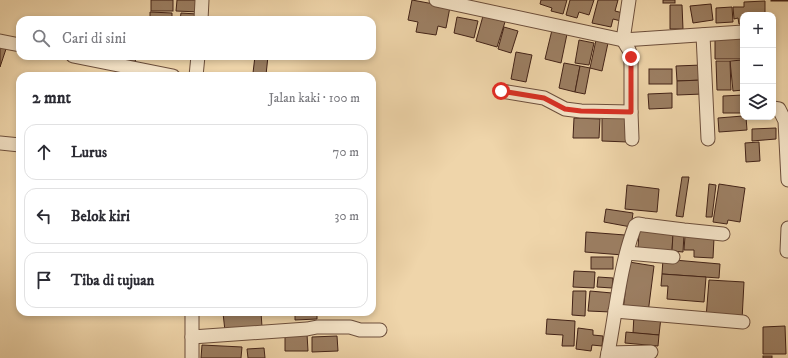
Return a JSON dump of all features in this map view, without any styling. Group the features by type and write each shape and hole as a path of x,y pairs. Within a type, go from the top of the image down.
{"street":[{"path":"201,16 202,0"},
{"path":"436,0 622,40 740,32"},
{"path":"629,0 622,40 629,50 631,57 632,139"},
{"path":"703,35 708,139"},
{"path":"0,41 16,45"},
{"path":"93,60 153,72"},
{"path":"196,72 198,60"},
{"path":"501,91 544,98 565,109 581,111 631,112"},
{"path":"776,109 779,110 785,121 788,180"},
{"path":"0,143 16,145"},
{"path":"651,352 607,355 627,253 634,228 638,224 723,234"},
{"path":"787,251 788,228"},
{"path":"627,253 674,257"},
{"path":"615,311 743,322"},
{"path":"192,316 192,358"},
{"path":"192,337 317,327 350,327 360,330 380,330"}],"building":[{"path":"151,0 173,0 173,11 151,11"},
{"path":"177,0 200,0 200,12 176,11"},
{"path":"412,0 450,7 446,28 438,26 436,35 416,32 418,22 408,20"},
{"path":"541,0 567,0 563,14 551,11 552,8 540,4"},
{"path":"570,0 594,0 589,15 579,12 577,18 566,15"},
{"path":"598,0 618,0 615,11 623,13 621,21 613,19 611,27 592,23"},
{"path":"663,0 675,0 675,3 663,3"},
{"path":"788,0 788,1 771,1"},
{"path":"765,1 765,12 740,12 739,24 738,18 734,19 733,7 744,7 744,2"},
{"path":"711,4 713,20 693,23 690,6"},
{"path":"670,5 682,5 683,29 670,29"},
{"path":"732,7 733,22 716,23 716,8"},
{"path":"150,12 172,13 172,16 150,16"},
{"path":"181,13 197,14 197,16 181,16"},
{"path":"483,16 505,22 497,47 476,41"},
{"path":"457,17 478,21 474,38 454,33"},
{"path":"504,27 518,31 511,53 498,49"},
{"path":"552,30 567,34 561,63 545,59"},
{"path":"740,37 740,59 715,59 715,38"},
{"path":"579,40 594,43 589,65 575,63"},
{"path":"596,40 608,43 602,71 590,68"},
{"path":"0,47 6,49 0,67"},
{"path":"516,52 532,55 526,82 511,79"},
{"path":"117,60 135,60 135,63"},
{"path":"255,60 268,60 266,72 253,72"},
{"path":"740,60 740,90 733,91 730,61"},
{"path":"716,61 730,61 731,90 717,90"},
{"path":"564,63 580,66 575,92 559,88"},
{"path":"702,65 703,80 677,81 676,66"},
{"path":"580,66 590,68 585,94 575,92"},
{"path":"649,69 672,69 672,84 649,84"},
{"path":"703,80 703,94 677,95 677,81"},
{"path":"672,93 672,108 649,109 648,94"},
{"path":"740,95 740,113 723,113 723,96"},
{"path":"740,116 740,120 746,120 747,130 719,132 718,118"},
{"path":"602,117 629,117 628,142 602,141"},
{"path":"574,118 600,119 599,138 573,138"},
{"path":"776,128 776,139 752,141 752,129"},
{"path":"759,142 760,161 746,162 745,143"},
{"path":"682,177 689,177 683,217 676,216"},
{"path":"709,184 716,185 712,217 706,217"},
{"path":"719,184 745,188 740,222 728,220 727,224 713,222"},
{"path":"627,185 659,189 657,212 625,209"},
{"path":"606,209 633,213 631,227 604,222"},
{"path":"639,231 673,233 672,251 638,249"},
{"path":"586,232 625,235 623,255 585,252"},
{"path":"673,233 684,234 683,252 672,251"},
{"path":"685,236 714,238 713,258 694,257 694,250 684,250"},
{"path":"591,257 613,257 613,269 591,269"},
{"path":"663,259 720,264 719,278 662,274"},
{"path":"629,262 654,266 648,313 623,310"},
{"path":"574,271 595,272 594,288 573,287"},
{"path":"662,274 706,277 704,302 667,299 668,286 661,286"},
{"path":"598,277 613,278 612,288 597,287"},
{"path":"709,280 744,282 742,320 706,318"},
{"path":"573,291 586,291 585,316 572,315"},
{"path":"590,291 612,293 611,312 588,311"},
{"path":"634,315 661,317 659,335 633,333"},
{"path":"223,316 261,316 262,327 225,331"},
{"path":"295,316 317,316 317,319 295,320"},
{"path":"547,319 575,321 574,346 562,346 563,335 546,334"},
{"path":"785,326 786,354 763,354 763,327"},
{"path":"578,328 593,330 593,335 603,336 602,346 592,345 591,351 576,349"},
{"path":"626,332 659,335 658,346 625,343"},
{"path":"307,334 308,351 285,351 285,335"},
{"path":"337,336 338,351 312,352 312,337"},
{"path":"202,345 242,347 241,358 201,358"},
{"path":"264,348 265,358 248,358 247,349"},
{"path":"763,356 772,356 772,358 763,358"}],"route":[{"path":"501,91 544,98 558,107 565,109 581,111 631,112 631,57"}]}
